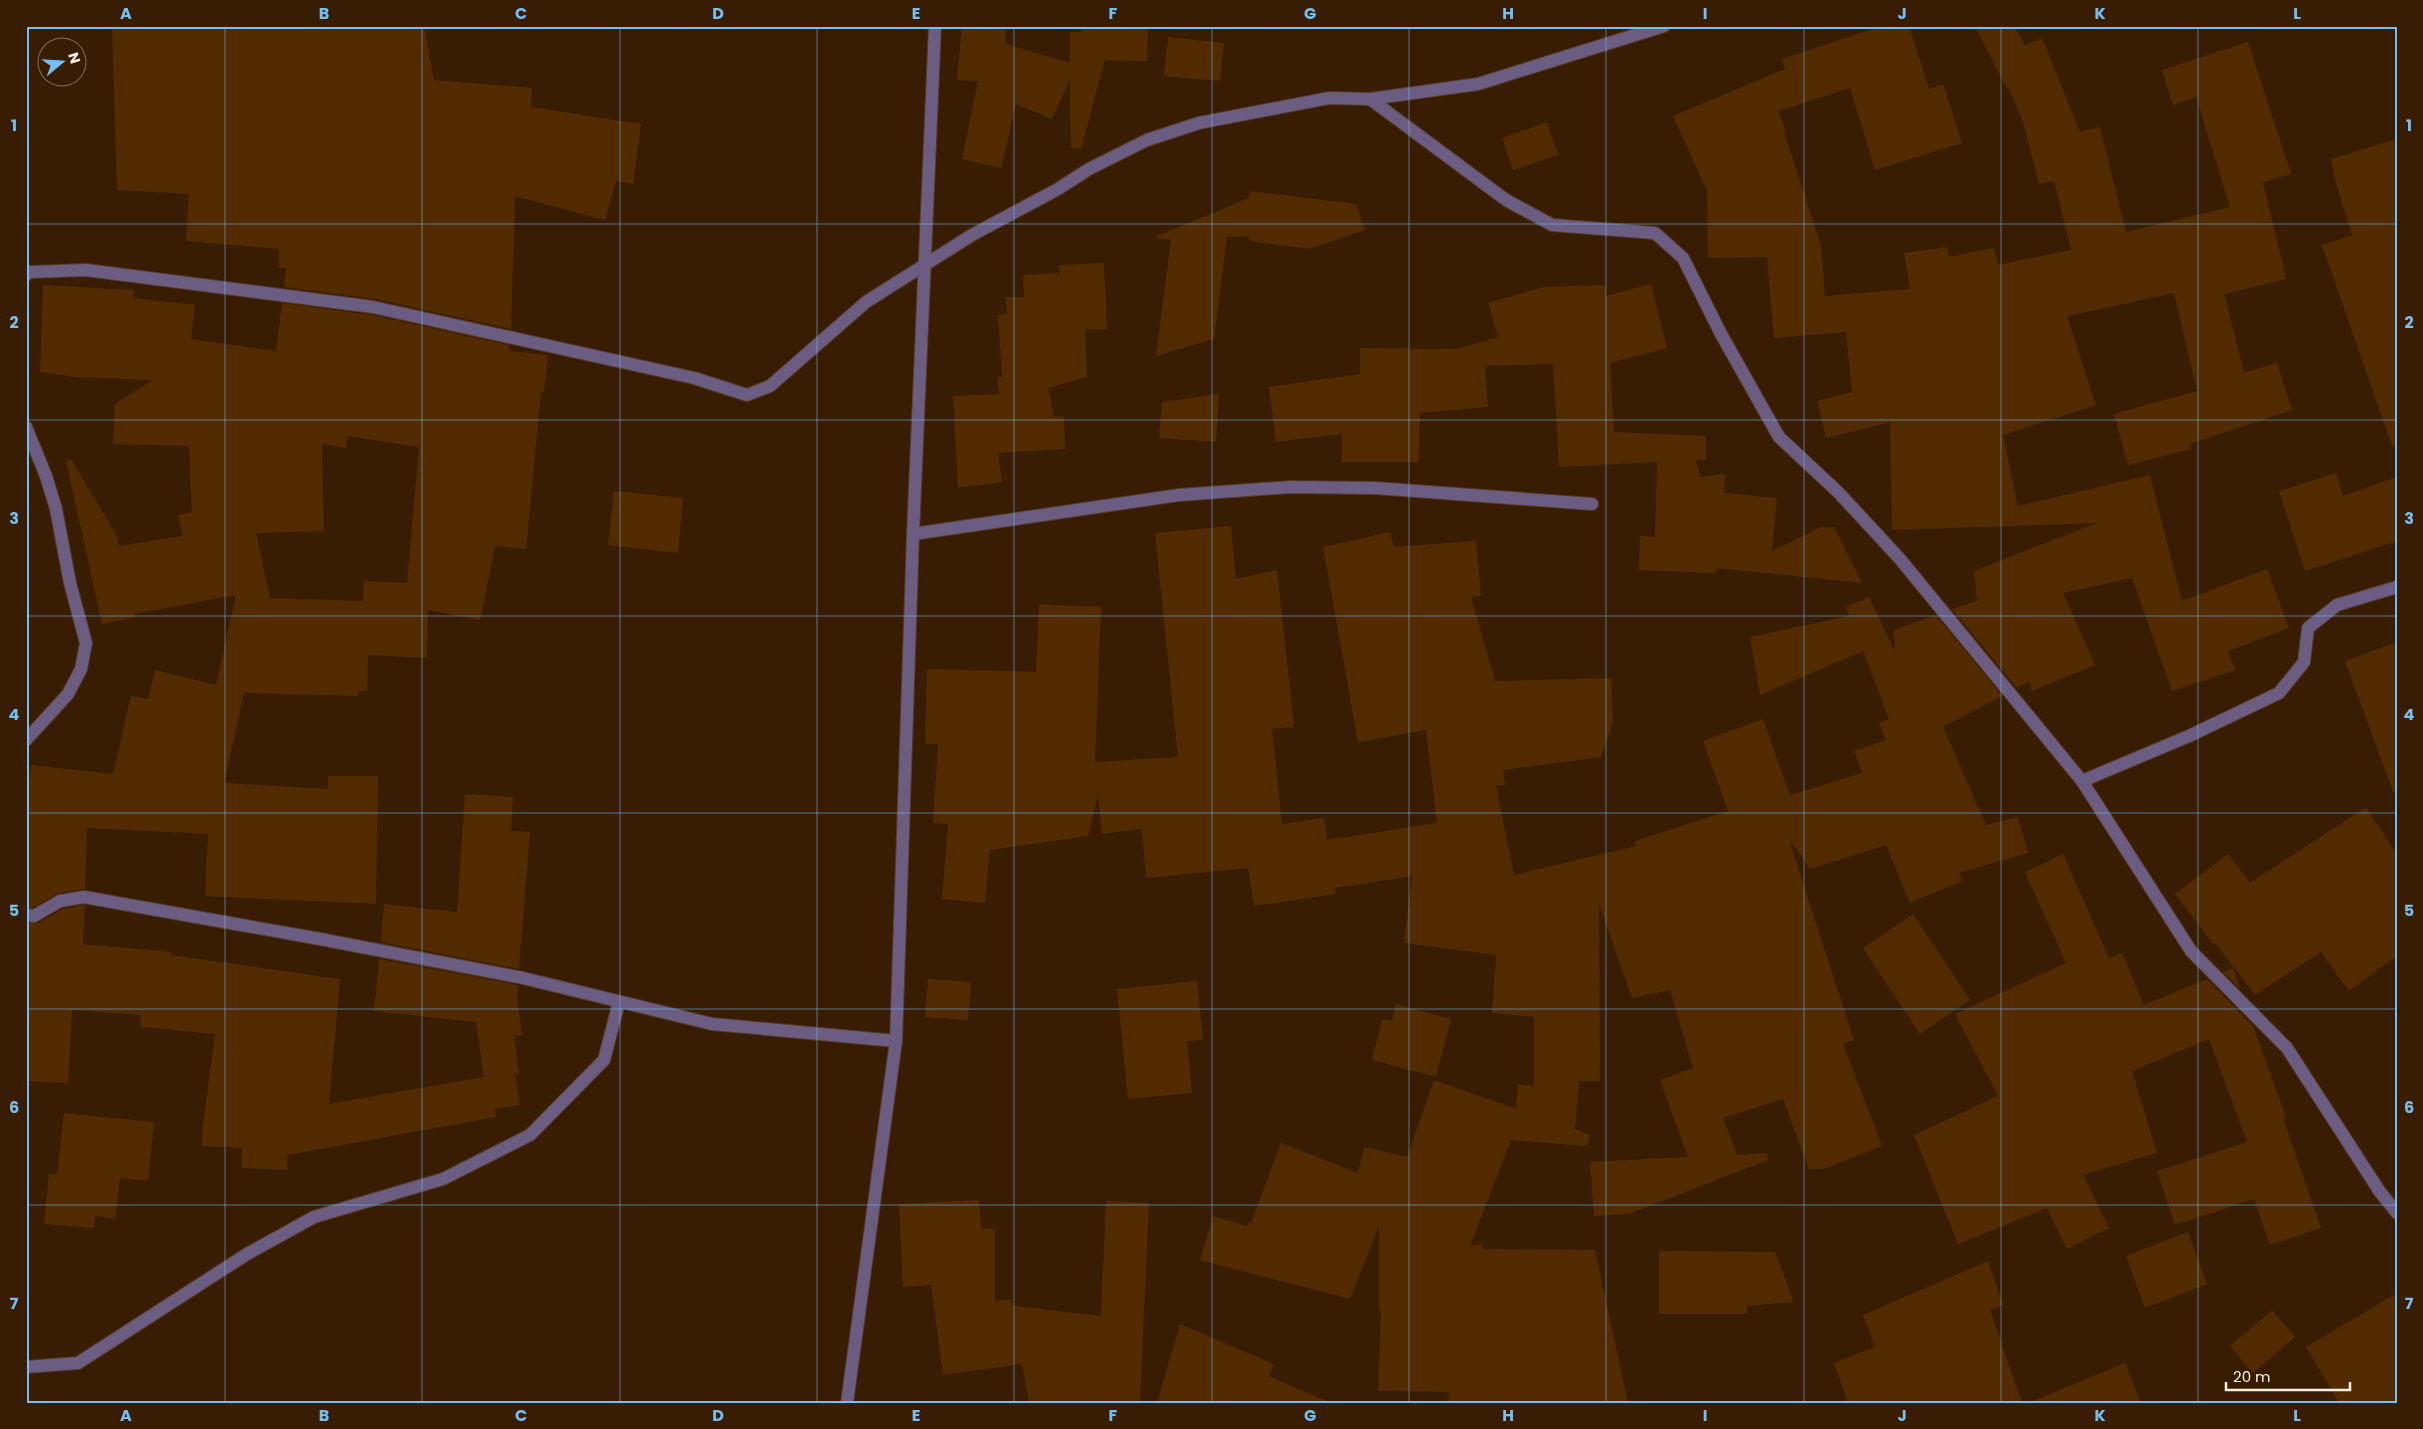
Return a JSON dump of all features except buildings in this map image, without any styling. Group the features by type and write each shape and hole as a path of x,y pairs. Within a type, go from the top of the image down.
{"street":[{"path":"847,1403 896,1040 913,534 935,26"},
{"path":"26,275 30,272 86,270 374,307 694,378 747,395 770,386 866,302 972,235 1058,189 1089,169 1147,140 1199,123 1329,98 1370,99 1478,84 1664,26"},
{"path":"1370,99 1506,200 1552,225 1655,233 1683,258 1721,334 1779,437 1839,493 1900,559 2082,781 2191,951 2287,1048 2380,1192 2397,1213"},
{"path":"26,428 46,476 56,509 70,583 86,643 81,669 68,694 26,740"},
{"path":"913,534 1179,496 1291,487 1376,488 1592,504"},
{"path":"2082,781 2189,736 2279,694 2304,662 2308,628 2337,605 2397,587"},
{"path":"26,916 34,916 60,901 84,897 514,976 712,1024 896,1040"},
{"path":"26,1366 78,1363 247,1254 314,1217 443,1179 530,1135 604,1060 619,1002"}]}
